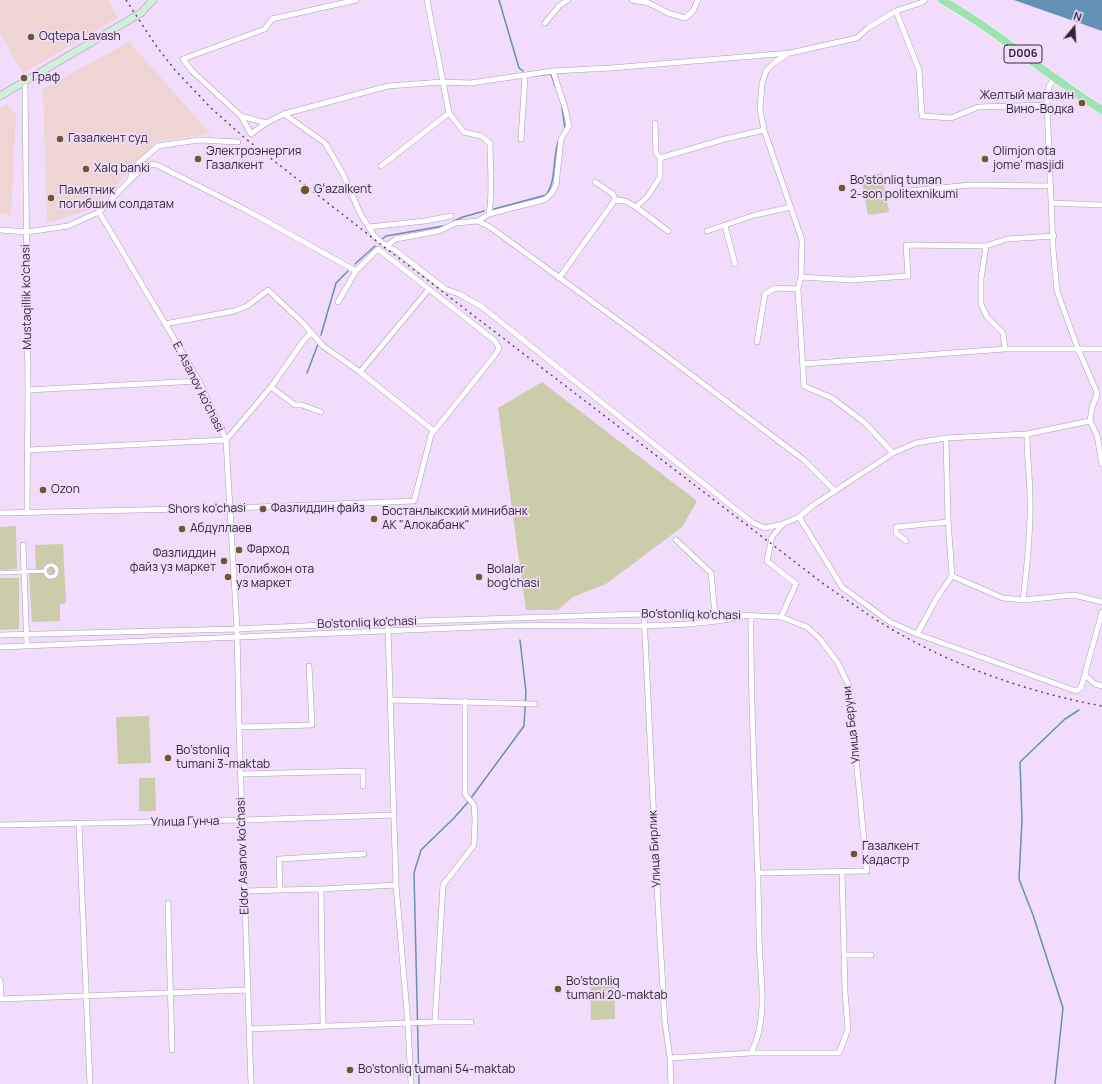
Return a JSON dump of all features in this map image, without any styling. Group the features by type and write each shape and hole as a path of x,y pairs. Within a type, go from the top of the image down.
{"main road":[{"path":"0,96 141,13 153,0"},
{"name":"D006","path":"942,0 982,24 1102,110"},
{"name":"D006","path":"949,0 984,21 1056,77 1102,107"}],"street":[{"path":"356,0 272,19 265,29 183,59 192,71 241,116 252,134 266,123 284,114 388,86 442,82 471,83 553,71 611,68 790,53 857,38 868,28 896,12 925,0"},
{"path":"427,0 449,113 464,132 481,136 490,143 490,185 492,197 489,214"},
{"path":"556,0 559,6"},
{"path":"545,23 559,6 568,0"},
{"path":"632,0 649,3 668,13 685,18 693,11 698,0"},
{"path":"896,12 919,70 922,116 951,118 978,107 1047,105"},
{"path":"790,53 770,66 764,77 760,103 764,130 802,240 801,277 798,289 804,386 832,398 865,423 894,453"},
{"path":"386,246 396,240 439,230 456,223 478,221 489,214 547,198 554,190 556,185 561,139 569,126 553,71"},
{"path":"521,139 524,75"},
{"path":"1056,77 1049,86 1047,105 1054,236 1053,248 1057,292 1078,349 1096,390 1097,395 1092,407 1090,421 1099,434 1102,464"},
{"name":"Mustaqillik ko'chasi","path":"25,82 28,390 27,513"},
{"path":"381,166 449,113"},
{"path":"284,114 325,143 343,174 361,215 375,237 386,246 395,250 445,289 459,294 482,307 753,523 765,528 783,524 800,517 812,506 894,453 916,443 946,438 1027,434 1090,421"},
{"path":"241,116 266,123"},
{"path":"636,207 648,196 660,177 660,158 656,153 655,123"},
{"path":"660,158 725,139 764,130"},
{"path":"130,180 134,167 158,146 199,140 238,142"},
{"path":"0,230 26,232 68,226 99,212 147,164 157,165 248,210 356,271"},
{"path":"595,182 613,194 615,200"},
{"path":"898,192 970,185 1051,186"},
{"path":"615,200 625,201 636,207 668,231"},
{"path":"559,278 615,200"},
{"path":"1052,203 1102,205"},
{"path":"707,231 755,215 791,207"},
{"name":"E. Asanov ko'chasi","path":"99,212 199,381 226,440 237,629"},
{"path":"369,226 425,221 451,216"},
{"path":"478,221 490,228 648,342 804,460 835,491"},
{"path":"725,226 735,264"},
{"path":"801,277 850,280 908,276 906,245 986,246 1008,239 1054,236"},
{"path":"986,246 981,279 981,304 987,317 1003,333 1005,349"},
{"path":"165,324 234,311 247,306 268,290 303,323 323,346 360,372 434,431 499,348 495,341 378,249 356,271 338,302"},
{"path":"757,342 765,294 775,288 798,289"},
{"path":"360,372 429,289"},
{"path":"28,450 226,440 271,387 304,340 311,333"},
{"path":"803,364 1005,349 1102,349"},
{"path":"28,390 199,381"},
{"path":"271,387 295,405 302,405 321,412"},
{"name":"Shors ko'chasi","path":"0,514 231,508 414,501 431,435 434,431"},
{"path":"1023,600 1028,558 1030,500 1027,434"},
{"path":"917,634 938,596 952,576 948,522 946,438"},
{"path":"800,517 842,587 890,622 917,634 1076,691 1081,688 1102,612"},
{"path":"906,541 896,533 896,527 948,522"},
{"path":"781,617 796,584 767,561 772,537 783,524"},
{"path":"676,540 711,573 715,614"},
{"path":"23,545 27,646"},
{"path":"0,573 44,571"},
{"path":"952,576 1003,598 1023,600 1074,595 1102,602"},
{"name":"Bo'stonliq ko'chasi","path":"0,635 237,629 388,622 644,614 715,614 751,616"},
{"name":"Улица Бирлик","path":"644,614 658,905 665,1023 670,1058 671,1084"},
{"path":"751,616 750,674 759,873 759,958 761,1010 759,1033 751,1053"},
{"name":"Bo'stonliq ko'chasi","path":"0,647 534,625 645,625 716,622 751,616"},
{"name":"Улица Беруни","path":"751,616 781,617 807,626 820,639 838,662 849,686 867,871 842,872"},
{"path":"388,622 396,885 410,1024 411,1084"},
{"name":"Eldor Asanov ko'chasi","path":"237,629 251,1084"},
{"path":"239,727 312,725 309,666"},
{"path":"1085,675 1095,684 1102,686"},
{"path":"391,700 533,704"},
{"path":"435,1022 443,885 474,845 474,805 465,794 465,701"},
{"path":"241,774 363,771 363,786"},
{"name":"Улица Гунча","path":"0,825 394,815"},
{"path":"79,824 90,1084"},
{"path":"280,890 279,859 364,854"},
{"path":"670,1058 751,1053 839,1053 848,1029 842,872 759,873"},
{"path":"245,891 396,885"},
{"path":"321,889 323,1027"},
{"path":"168,903 172,1050"},
{"path":"844,955 871,955"},
{"path":"0,980 0,999 247,990"},
{"path":"249,1029 471,1022"}],"shaded area":[{"path":"0,0 108,0 118,18 23,73 0,33"},
{"path":"129,42 211,134 157,141 95,208 47,223 43,89"},
{"path":"7,104 16,114 11,216 0,213 0,108"}],"green space":[{"path":"882,173 889,212 868,215 861,177"},
{"path":"542,382 697,501 682,527 606,584 573,597 558,610 526,610 498,408"},
{"path":"16,526 17,569 0,570 0,527"},
{"path":"63,544 66,603 60,604 60,621 32,622 29,574 36,573 35,545"},
{"path":"0,578 19,578 19,629 0,630"},
{"path":"149,716 151,763 118,764 116,717"},
{"path":"139,778 155,778 156,811 139,811"},
{"path":"614,981 615,1019 591,1020 590,982"}],"water":[{"path":"1014,0 1102,0 1102,31"}],"waterway":[{"path":"499,0 519,68 523,71"},
{"path":"534,76 551,74 555,86"},
{"path":"562,107 565,129"},
{"path":"494,209 546,195 552,183 559,139"},
{"path":"454,221 484,211"},
{"path":"381,240 386,236 443,226"},
{"path":"355,264 375,246"},
{"path":"321,335 336,283 348,271"},
{"path":"307,373 318,344"},
{"path":"471,798 524,726 526,692 520,640"},
{"path":"1055,1084 1063,1008 1033,915 1019,879 1022,820 1020,762 1065,719 1079,710"},
{"path":"419,1084 414,873 421,850 469,801"}],"railway":[{"path":"126,0 157,47 175,70 211,108 246,139 825,585 901,635 956,662 1042,692 1102,706"}],"place":[{"name":"Oqtepa Lavash","path":"31,37"},
{"name":"Граф","path":"24,78"},
{"name":"Желтый магазин Вино-Водка","path":"1082,103"},
{"name":"Газалкент суд","path":"60,139"},
{"name":"Электроэнергия Газалкент","path":"198,159"},
{"name":"Olimjon ota jome’ masjidi","path":"985,159"},
{"name":"Xalq banki","path":"86,169"},
{"name":"Bo'stonliq tuman 2-son politexnikumi","path":"842,188"},
{"name":"Gʻazalkent","path":"305,190"},
{"name":"Памятник погибшим солдатам","path":"51,198"},
{"name":"Ozon","path":"43,490"},
{"name":"Фазлиддин файз","path":"263,509"},
{"name":"Бостанлыкский минибанк АК \"Алокабанк\"","path":"374,519"},
{"name":"Абдуллаев","path":"182,529"},
{"name":"Фарход","path":"239,550"},
{"name":"Фазлиддин файз уз маркет","path":"224,561"},
{"name":"Толибжон ота уз маркет","path":"228,577"},
{"name":"Bolalar bog'chasi","path":"479,577"},
{"name":"Bo’stonliq tumani 3-maktab","path":"168,758"},
{"name":"Газалкент Кадастр","path":"854,854"},
{"name":"Bo’stonliq tumani 20-maktab","path":"558,989"},
{"name":"Bo'stonliq tumani 54-maktab","path":"350,1070"}]}
